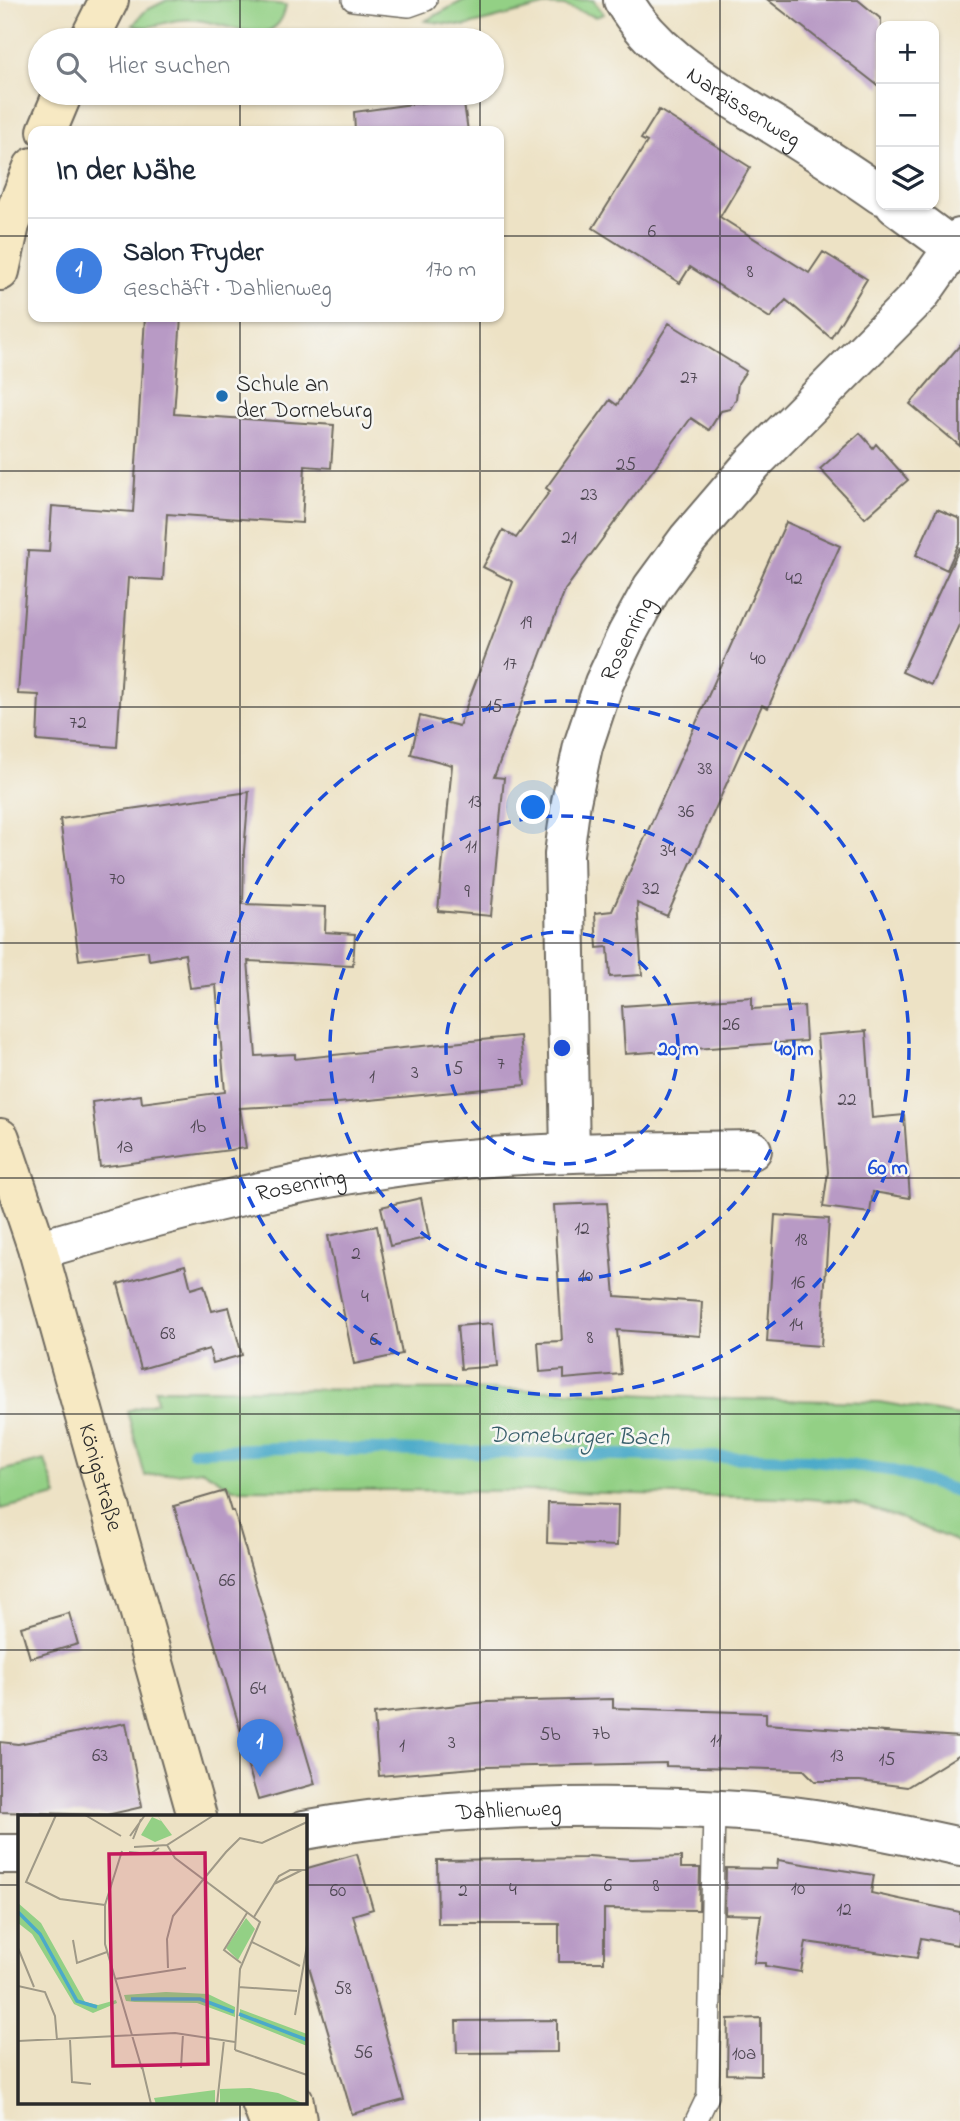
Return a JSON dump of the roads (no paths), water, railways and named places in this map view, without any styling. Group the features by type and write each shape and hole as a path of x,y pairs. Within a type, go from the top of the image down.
{"street":[{"path":"95,28 109,0"},
{"name":"Narzissenweg","path":"623,0 663,51 694,76 856,176 876,191"},
{"path":"49,126 58,105"},
{"path":"0,271 10,225 28,180"},
{"path":"903,210 958,246"},
{"name":"Rosenring","path":"570,1153 564,854 570,802 583,746 604,683 652,588 688,539 754,463 920,295 958,246"},
{"name":"Königstraße","path":"0,1138 38,1250 197,1815"},
{"name":"Rosenring","path":"38,1250 200,1206 296,1185 427,1163 570,1153 752,1150"},
{"name":"Dahlienweg","path":"306,1830 361,1819 438,1811 628,1806 792,1816 960,1847"},
{"path":"0,1854 18,1854"},
{"path":"262,2104 268,2121"}],"lane":[{"path":"353,0 409,6 426,0"},
{"path":"696,2121 708,2095 714,1810"}],"waterway":[{"name":"Dorneburger Bach","path":"193,1451 283,1448 808,1459 890,1470 960,1492"}],"place":[{"name":"Schule an der Dorneburg","path":"222,396"},
{"name":"Salon Fryder","path":"260,1777"}]}
